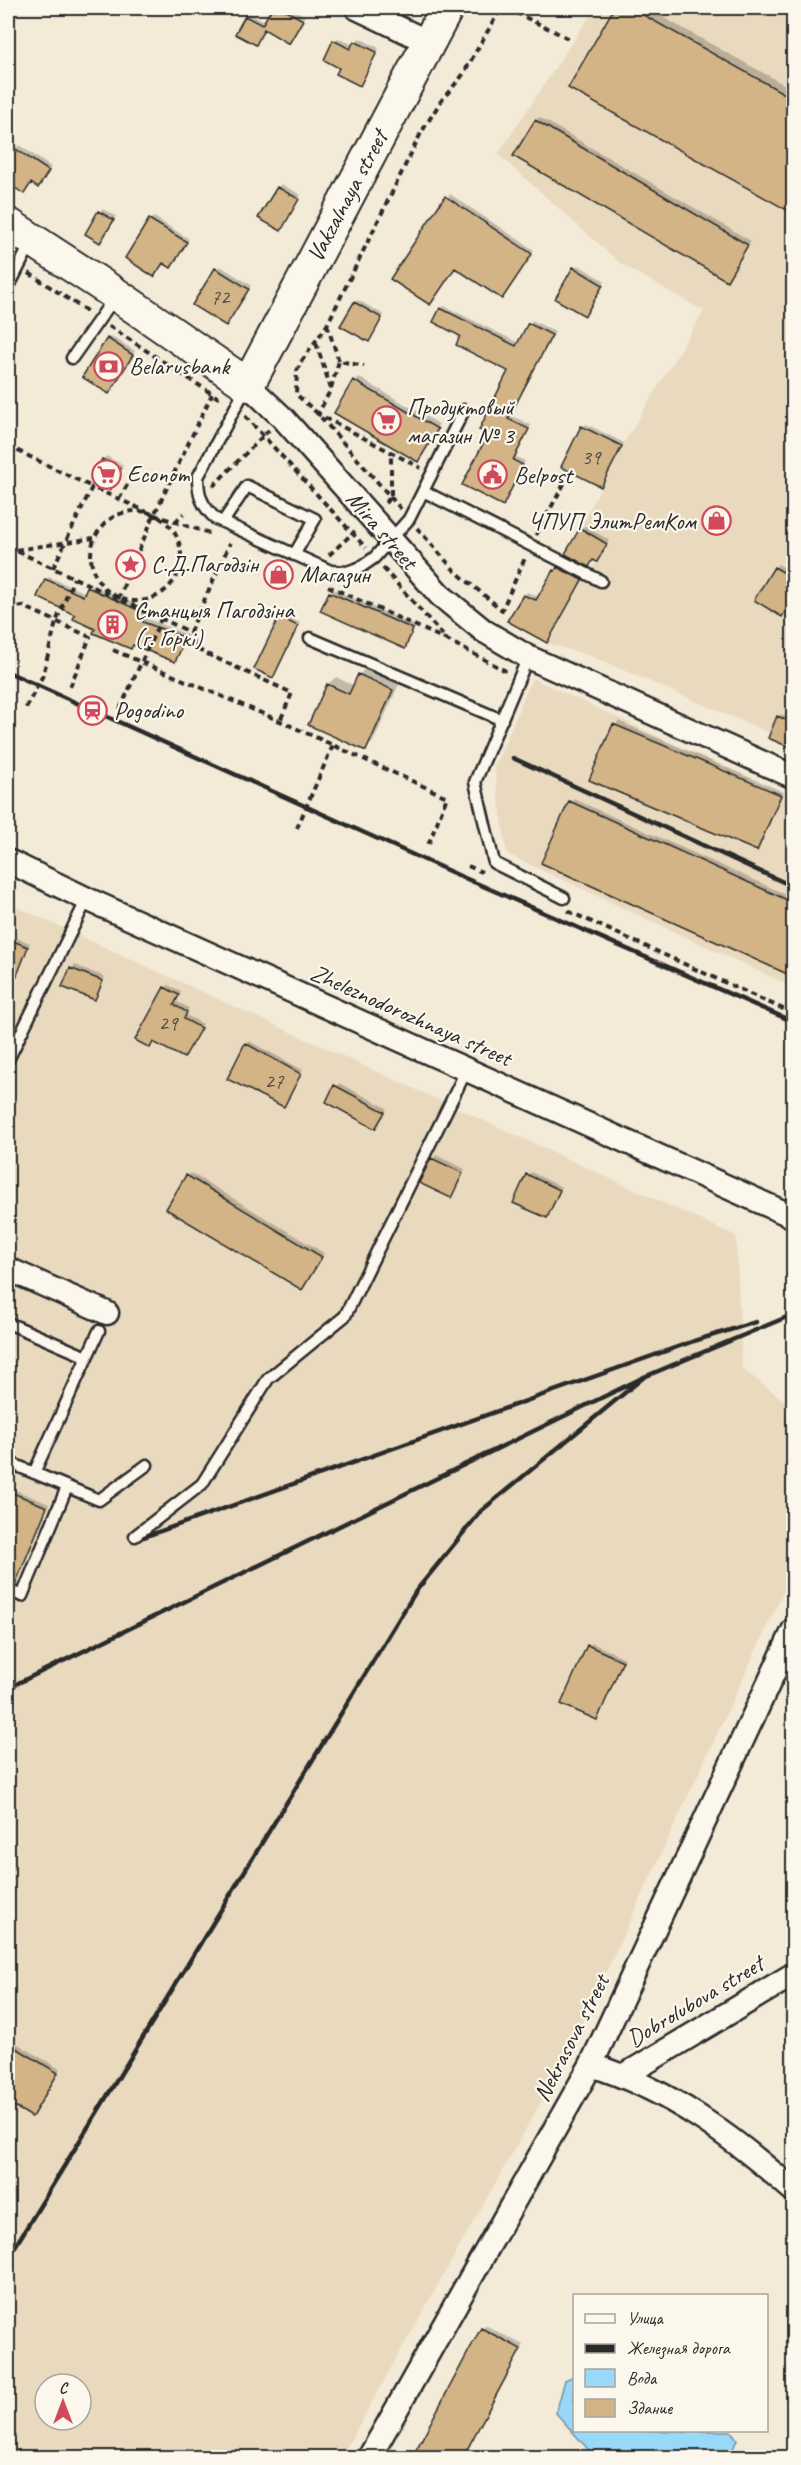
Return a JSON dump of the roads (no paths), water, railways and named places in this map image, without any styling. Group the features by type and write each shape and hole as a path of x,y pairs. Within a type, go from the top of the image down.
{"main road":[{"name":"Vakzalnaya street","path":"240,401 447,8"},
{"name":"Mira street","path":"20,244 240,401"}],"street":[{"path":"357,8 428,42"},
{"name":"Mira street","path":"240,401 283,418 440,595 484,631 528,657 794,777"},
{"name":"Zheleznodorozhnaya street","path":"8,861 87,899 794,1217"},
{"path":"8,1269 103,1322"},
{"name":"Nekrasova street","path":"369,2457 591,2065 794,1629"},
{"name":"Dobrolubova street","path":"625,2075 794,1974"},
{"path":"591,2065 625,2075 687,2108 749,2152 794,2191"}],"lane":[{"path":"8,288 20,244"},
{"path":"72,358 108,307"},
{"path":"240,401 198,477 198,491 203,507 223,522 294,555 332,571 346,572 361,567 374,558 409,519 464,410"},
{"path":"223,522 247,486 315,519 294,555"},
{"path":"423,491 601,581"},
{"path":"310,638 502,720"},
{"path":"528,657 475,782 494,863 563,903"},
{"path":"8,1060 87,899"},
{"path":"135,1536 202,1484 268,1379 345,1316 467,1069"},
{"path":"34,1473 103,1322"},
{"path":"8,1323 87,1357"},
{"path":"8,1462 99,1500 147,1465"},
{"path":"8,1590 22,1596 67,1487"}],"water":[{"path":"573,2376 573,2432 732,2432 737,2439 730,2457 595,2457 556,2413 565,2380"}],"railway":[{"path":"8,672 460,876 794,1022"},
{"path":"513,758 794,887"},
{"path":"8,1688 644,1377 794,1314"},
{"path":"144,1537 694,1341 756,1322"},
{"path":"8,2258 416,1591 481,1511 644,1377"}],"place":[{"name":"Belarusbank","path":"108,366"},
{"name":"Продуктовый магазин № 3","path":"386,421"},
{"name":"Econom","path":"106,474"},
{"name":"Belpost","path":"493,475"},
{"name":"ЧПУП ЭлитРемКом","path":"717,521"},
{"name":"С.Д.Пагодзін","path":"130,564"},
{"name":"Магазин","path":"279,574"},
{"name":"Станцыя Пагодзіна (г. Горкі)","path":"113,624"},
{"name":"Pogodino","path":"93,710"}]}
